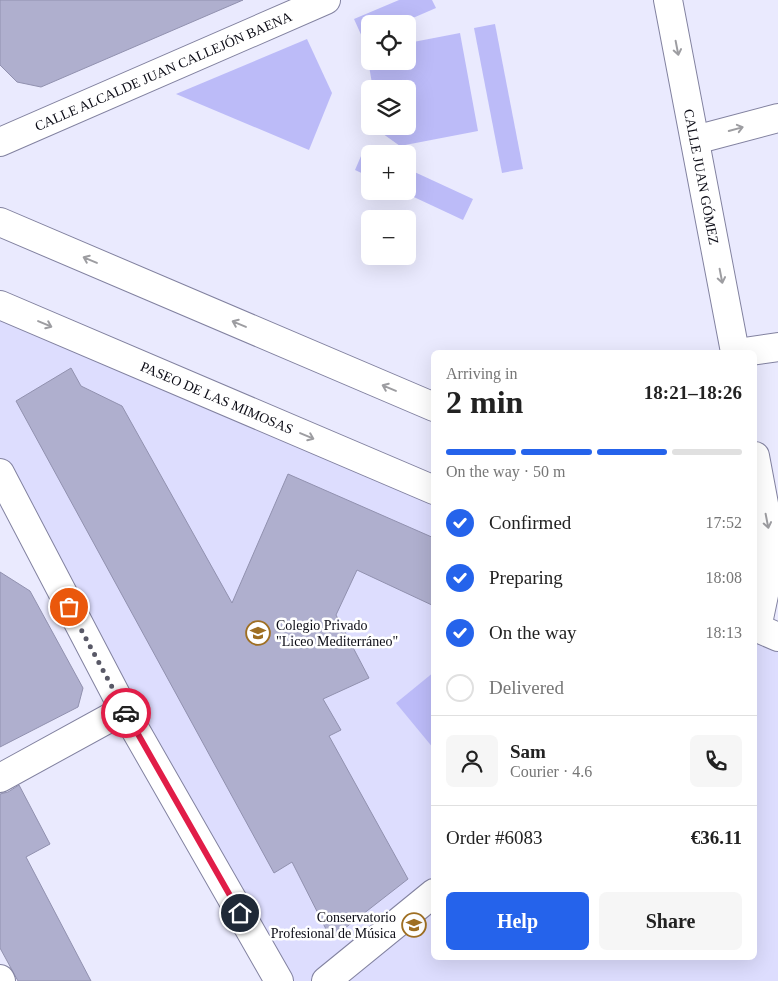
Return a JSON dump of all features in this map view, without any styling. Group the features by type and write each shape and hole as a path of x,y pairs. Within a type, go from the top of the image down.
{"street":[{"name":"CALLE ALCALDE JUAN CALLEJÓN BAENA","path":"0,142 326,0"},
{"name":"CALLE JUAN GÓMEZ","path":"668,0 735,350"},
{"path":"695,140 778,118"},
{"path":"0,222 431,406"},
{"name":"PASEO DE LAS MIMOSAS","path":"0,305 431,489"},
{"path":"755,350 778,346"},
{"path":"757,469 769,550 761,630"},
{"path":"0,473 124,710 278,981"},
{"path":"0,778 124,710"},
{"path":"326,981 431,895"}],"shaded area":[{"path":"399,0 432,0 436,8 416,17 416,15 363,15"},
{"path":"361,16 361,35 354,19"},
{"path":"495,24 523,169 502,173 474,28"},
{"path":"460,33 478,131 405,145 399,145 385,135 416,135 416,80 371,80 370,70 416,70 416,41"},
{"path":"307,39 332,93 309,150 176,94"},
{"path":"361,156 361,173 355,170"},
{"path":"416,173 473,199 463,220 416,198"},
{"name":"Colegio Privado \"Liceo Mediterráneo\"","path":"0,305 431,489 431,960 757,960 757,628 778,637 778,981 279,981 0,473"},
{"path":"431,674 431,745 396,703"}],"building":[{"path":"0,0 243,0 41,87 17,82 0,65"},
{"path":"71,368 81,386 122,406 232,603 288,474 431,537 431,605 357,570 336,615 369,678 323,699 341,730 329,736 408,879 331,939 292,862 274,873 16,401"},
{"path":"0,572 30,591 83,688 78,707 0,747"},
{"path":"19,785 50,844 26,857 91,981 18,981 0,948 0,794 8,792"}],"way so far":[{"path":"69,607 126,713"}],"place":[{"name":"Colegio Privado \"Liceo Mediterráneo\"","path":"258,633"},
{"name":"Conservatorio Profesional de Música","path":"414,925"}],"route":[{"path":"126,713 240,913"}]}
